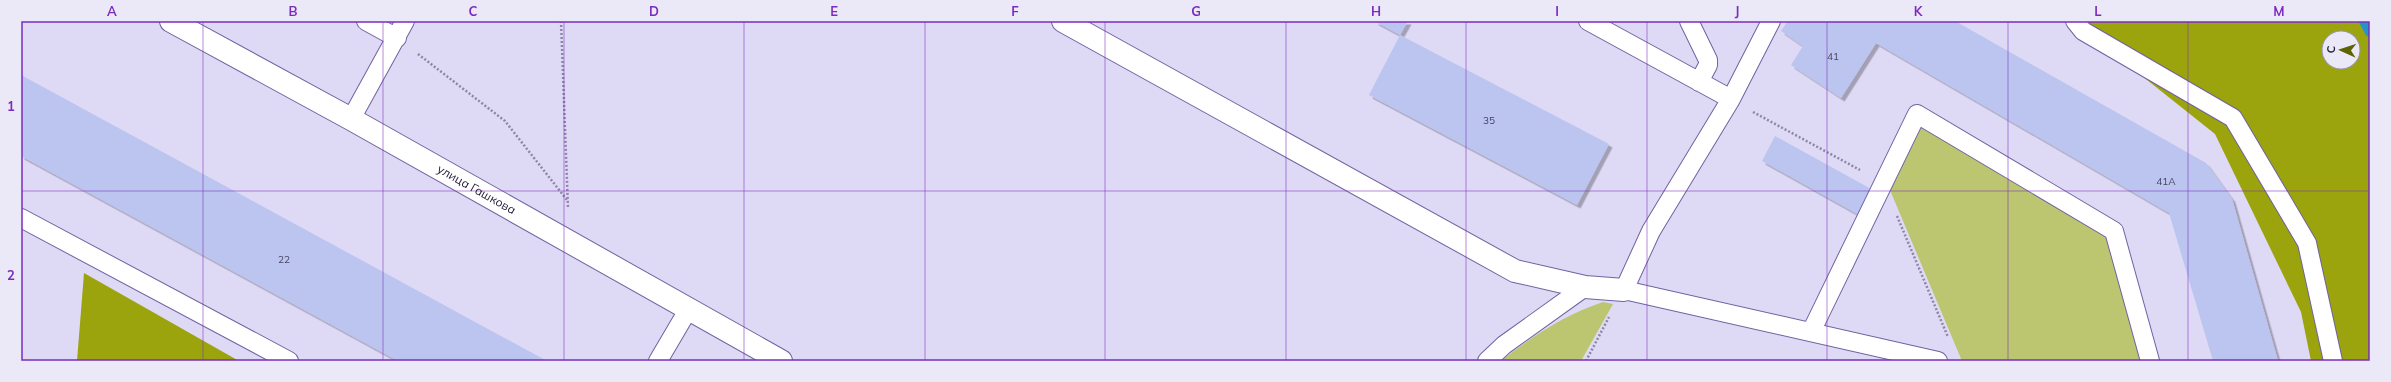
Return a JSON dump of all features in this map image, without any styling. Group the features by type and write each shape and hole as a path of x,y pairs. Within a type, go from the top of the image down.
{"street":[{"name":"улица Гашкова","path":"171,21 351,119 781,361"},
{"path":"1063,21 1515,271 1584,287 1624,290"}],"lane":[{"path":"366,21 397,38"},
{"path":"351,119 405,21"},
{"path":"1588,21 1730,99"},
{"path":"1689,21 1708,60 1708,65 1699,82"},
{"path":"1771,21 1730,99 1651,231 1624,290 1938,361"},
{"path":"2075,21 2084,31 2233,118 2307,244 2333,361"},
{"path":"1812,332 1917,114 2114,231 2150,361"},
{"path":"21,218 289,361"},
{"path":"1487,361 1504,344 1584,287"},
{"path":"658,361 688,310"}],"path":[{"path":"562,21 569,242"},
{"path":"397,38 505,121 567,200"},
{"path":"1586,361 1624,290"}],"green space":[{"path":"1917,118 2110,233 2146,361 1962,361 1887,183"},
{"path":"1603,302 1613,304 1581,361 1501,361 1549,327 1575,313"}],"shaded area":[{"path":"2073,21 2370,21 2370,361 2311,361 2301,312 2215,134"},
{"path":"84,273 239,361 77,361"}],"building":[{"path":"1374,21 1408,21 1400,35"},
{"path":"1788,21 1955,21 2206,163 2232,199 2278,361 2213,361 2169,213 1876,43 1841,98 1791,65 1803,46 1781,31"},
{"path":"1400,35 1609,144 1577,205 1369,95"},
{"path":"21,75 547,361 398,361 21,156"},
{"path":"1775,136 1873,190 1859,215 1762,161"}],"waterway":[{"path":"2364,21 2370,32"}]}
